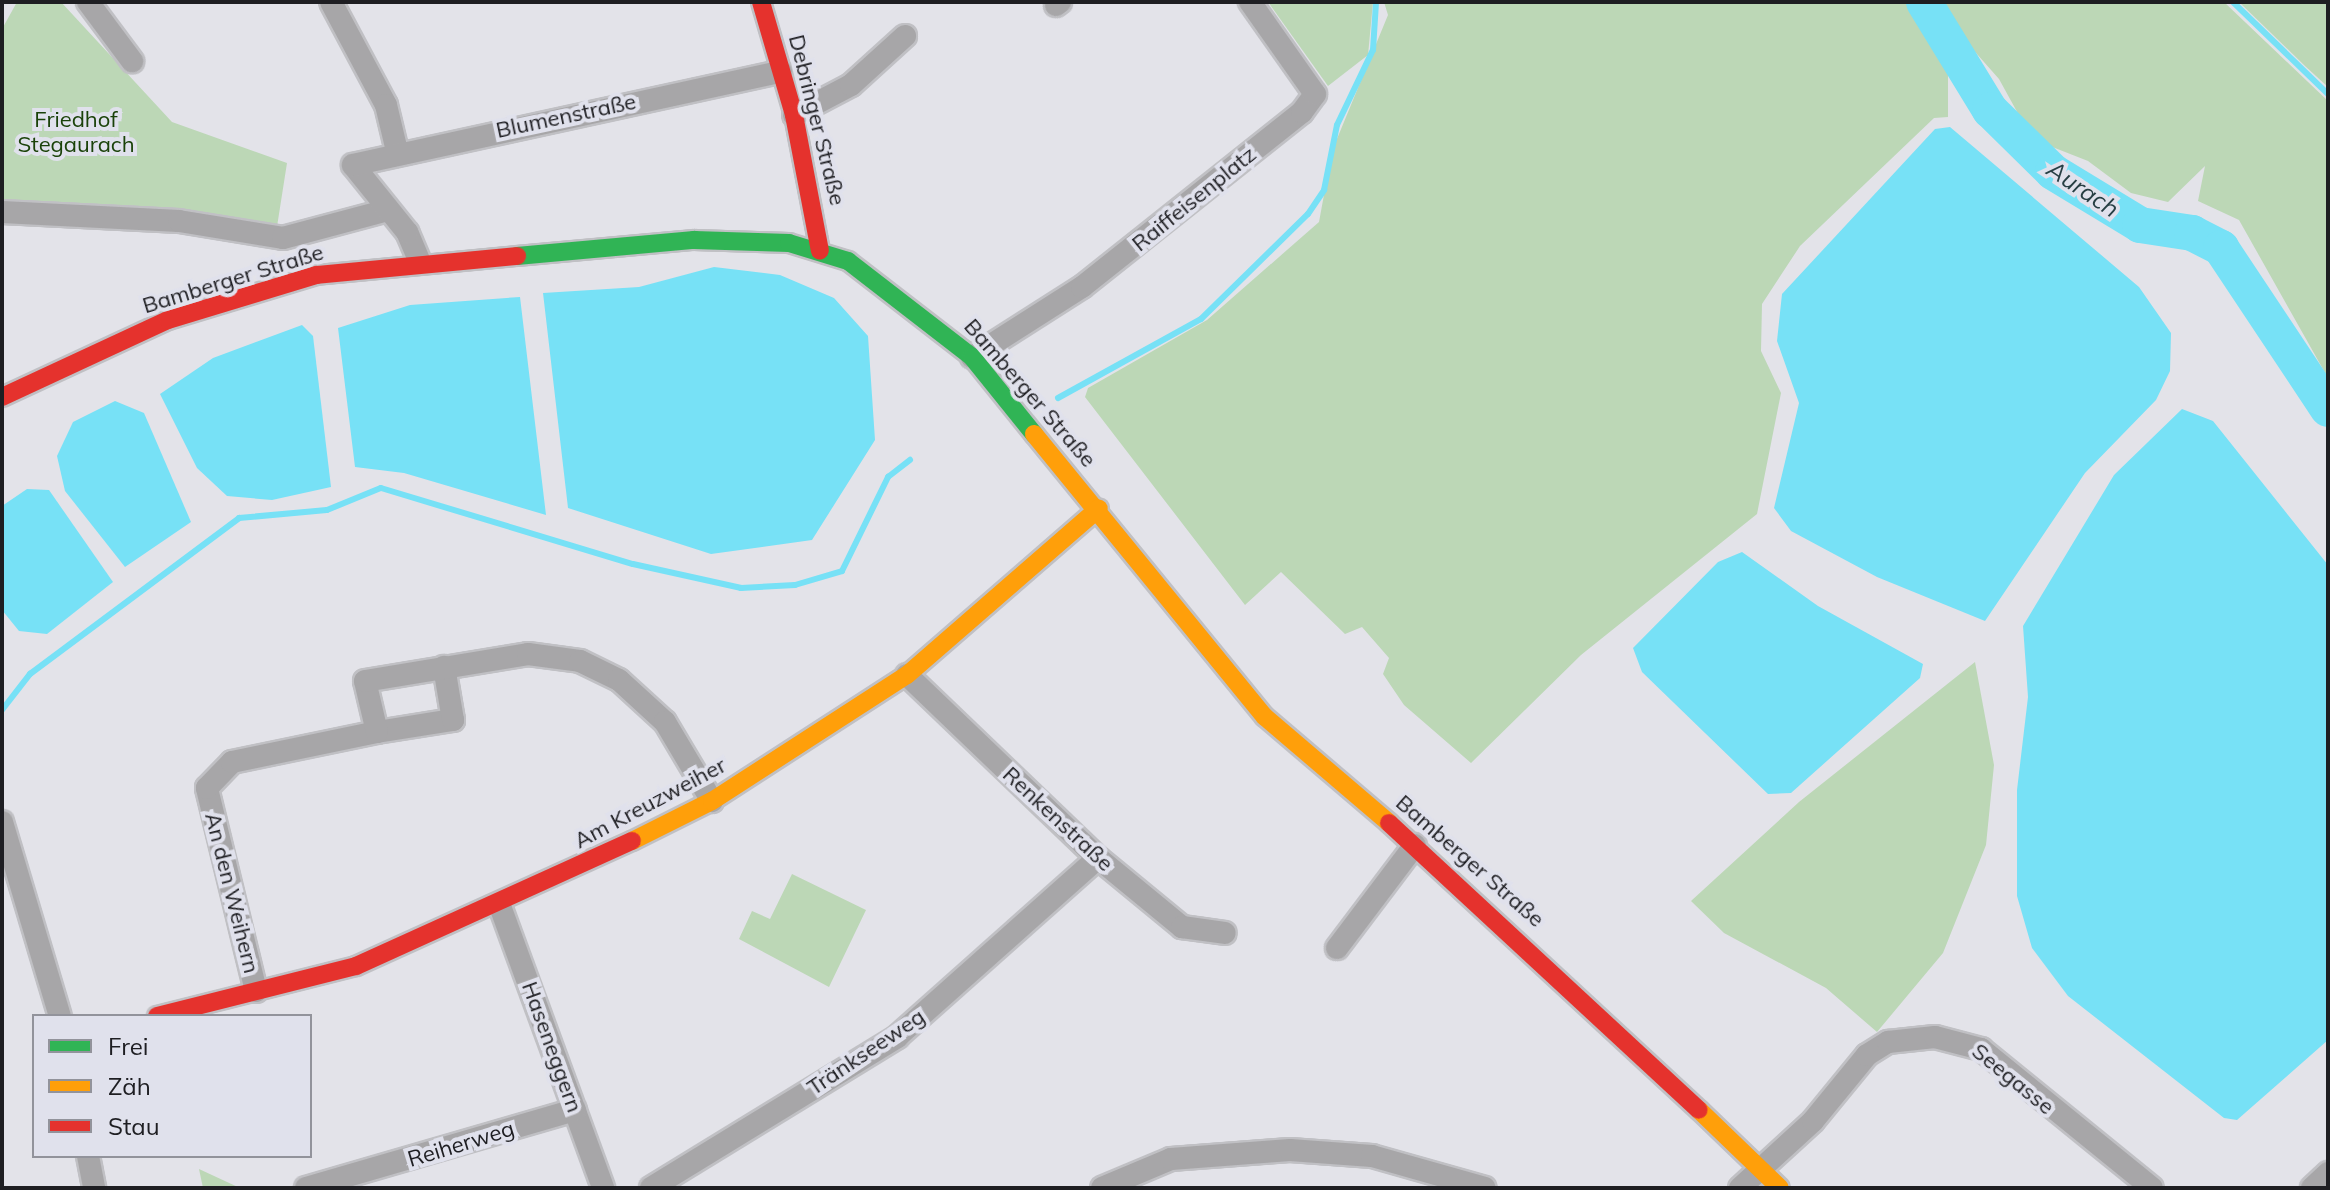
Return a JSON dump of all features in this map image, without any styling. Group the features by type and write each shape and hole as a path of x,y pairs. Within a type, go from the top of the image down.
{"main road":[{"name":"Debringer Straße","path":"761,2 794,115 820,251"},
{"name":"Bamberger Straße","path":"2,397 168,320 316,275 419,260 694,240 756,239 820,251 900,295 972,357 1099,508 1265,717 1576,988 1780,1188"},
{"name":"Am Kreuzweiher","path":"165,1014 356,966 500,906 712,801 907,675 1099,508"}],"street":[{"path":"88,2 132,61"},
{"path":"331,2 386,105 397,151"},
{"name":"Raiffeisenplatz","path":"972,357 1082,287 1302,112 1315,94 1250,2"},
{"path":"794,115 851,85 905,36"},
{"name":"Blumenstraße","path":"388,210 353,165 397,151 781,72"},
{"path":"2,212 179,221 283,238 388,210 417,245 419,260"},
{"path":"377,732 365,681 528,654 580,661 619,680 665,722 712,801"},
{"name":"An den Weihern","path":"256,991 207,788 232,762 377,732 453,720 444,667"},
{"name":"Renkenstraße","path":"907,675 1098,858 1182,927 1225,933"},
{"path":"2,822 59,1014"},
{"path":"1337,948 1415,845"},
{"name":"Tränkseeweg","path":"651,1188 897,1037 1098,858"},
{"name":"Haseneggern","path":"500,906 603,1188"},
{"name":"Seegasse","path":"1740,1188 1763,1172 1867,1055 1888,1042 1935,1037 1981,1049 2152,1188"},
{"name":"Reiherweg","path":"306,1188 348,1183 575,1110"},
{"path":"1102,1188 1137,1181 1171,1159 1290,1150 1372,1156 1485,1188"},
{"path":"88,1158 94,1188"},
{"path":"2312,1188 2328,1173"}],"green space":[{"name":"Friedhof Stegaurach","path":"17,2 61,2 172,122 287,163 276,233 184,209 2,202 2,29"},
{"path":"1268,2 1373,2 1368,55 1328,86"},
{"path":"1384,2 1917,2 1948,64 1948,117 1934,118 1800,246 1762,304 1761,351 1781,393 1757,514 1581,655 1471,763 1404,705 1383,674 1389,658 1362,627 1345,634 1281,572 1245,605 1085,397 1088,388 1207,320 1319,222 1332,151 1388,15"},
{"path":"1931,2 2224,2 2328,101 2328,378 2239,220 2198,201 2205,166 2168,202 2131,193 2088,161 2032,139 1999,79"},
{"path":"2239,2 2328,2 2328,87 2305,66"},
{"path":"1975,662 1994,765 1986,845 1943,953 1877,1032 1826,988 1724,933 1691,901 1799,802"},
{"path":"792,874 866,910 829,987 739,939 752,911 770,919"},
{"path":"199,1169 240,1188 203,1188"}],"water":[{"path":"1950,127 2139,287 2171,333 2170,371 2156,400 2085,473 1985,621 1877,577 1791,531 1774,508 1799,403 1777,341 1782,294 1935,129"},
{"path":"714,267 780,275 834,298 868,336 875,440 812,540 711,554 568,508 543,293 639,287"},
{"path":"520,297 546,515 404,473 355,467 338,328 410,305"},
{"path":"302,325 313,336 331,487 272,500 227,496 197,468 160,394 213,358"},
{"path":"115,401 144,413 191,522 125,567 65,491 57,456 73,422"},
{"path":"2182,409 2213,421 2328,565 2328,1040 2237,1120 2224,1118 2068,996 2032,948 2017,896 2017,790 2028,697 2023,626 2114,475"},
{"path":"27,489 49,490 113,582 47,634 19,631 2,610 2,506"},
{"path":"1742,552 1818,606 1923,664 1920,678 1791,793 1768,794 1642,672 1633,648 1718,562"}],"waterway":[{"path":"1058,398 1201,319 1308,214 1324,190 1337,125 1373,50 1376,2"},
{"name":"Aurach","path":"1924,2 1990,110 2053,172 2140,225 2192,233 2221,248 2328,409"},
{"path":"2233,2 2328,94"},
{"path":"2,710 30,674 239,518 327,510 381,488 633,564 741,588 795,585 842,571 888,477 910,460"}],"traffic: fast":[{"path":"517,256 694,240 789,243 848,261 972,357 1034,434"}],"traffic: slow":[{"path":"1034,434 1265,717 1389,823"},
{"path":"632,841 712,801 907,675 1099,508"},
{"path":"1699,1110 1780,1188"}],"traffic: jam":[{"path":"761,2 794,115 820,251"},
{"path":"2,397 168,320 316,275 517,256"},
{"path":"1389,823 1699,1110"},
{"path":"165,1014 356,966 632,841"}]}
